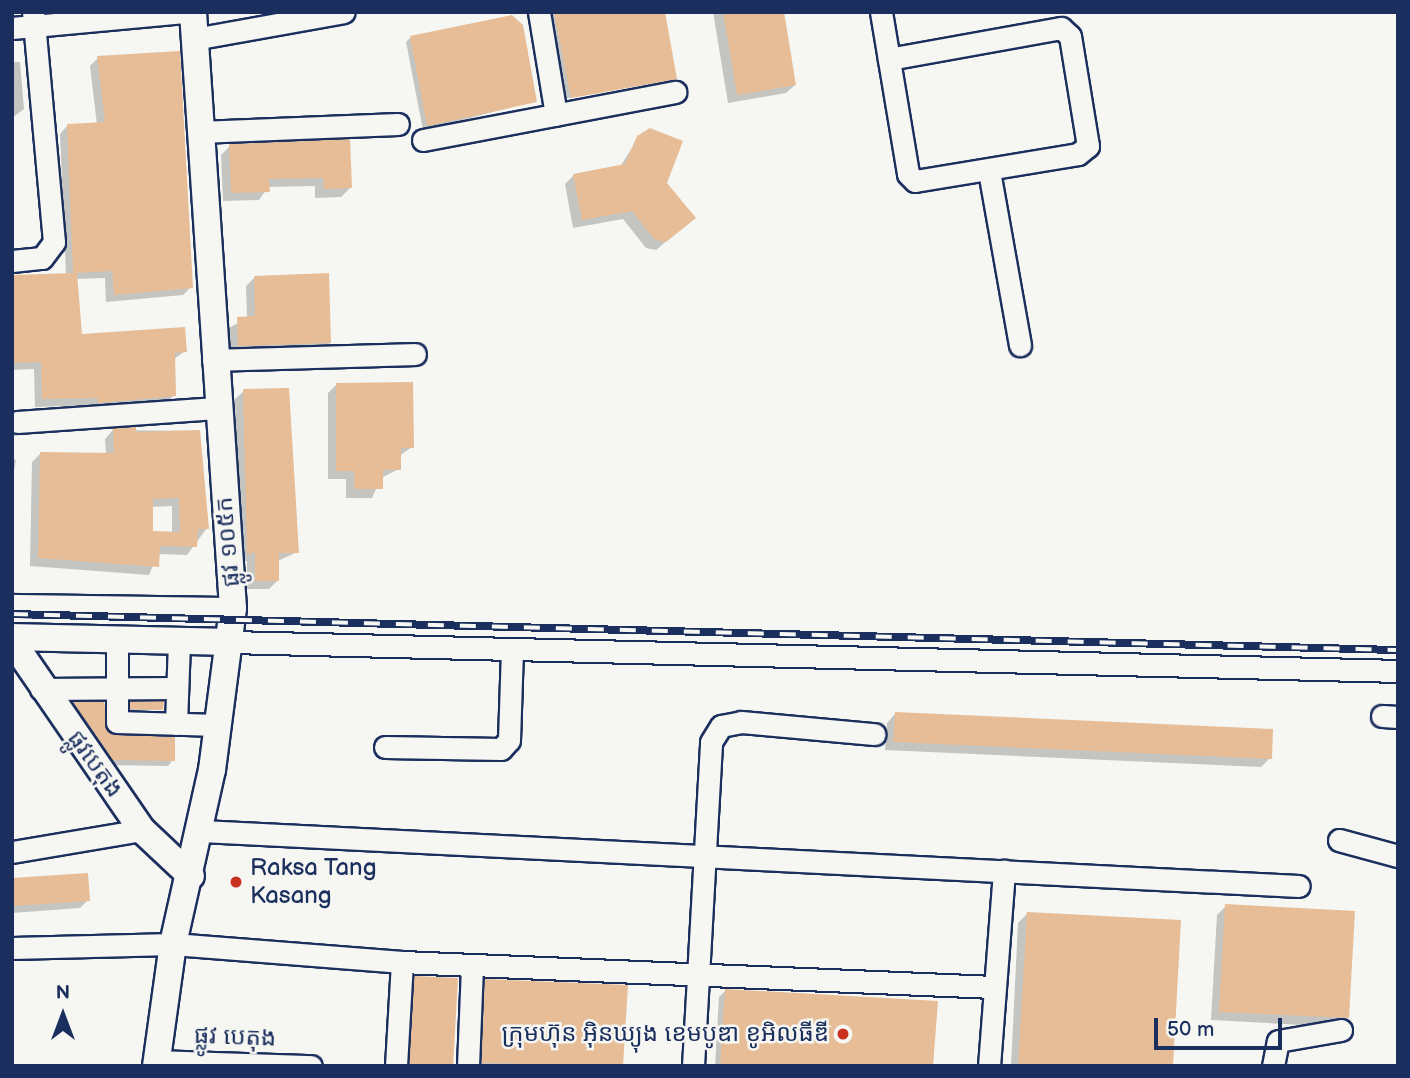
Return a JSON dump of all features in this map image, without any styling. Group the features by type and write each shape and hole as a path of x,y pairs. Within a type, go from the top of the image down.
{"main road":[{"name":"ផ្លូវ ១០៥ក","path":"157,1063 173,944 201,831 233,608 213,360 193,12"},
{"name":"ផ្លូវបេតុង","path":"12,639 230,642"},
{"name":"ផ្លូវបេតុង","path":"12,639 41,689 142,830 191,876"}],"street":[{"path":"12,28 33,19 184,12"},
{"path":"194,39 344,12"},
{"path":"539,12 556,115"},
{"path":"881,12 908,174 924,184 1078,154 1088,146 1067,32 1058,28 889,59"},
{"path":"12,261 42,258 54,242 33,19"},
{"path":"423,140 675,92"},
{"path":"200,132 398,124"},
{"path":"989,171 1020,345"},
{"path":"213,360 415,354"},
{"path":"17,422 217,408"},
{"path":"12,605 233,608"},
{"path":"117,639 117,722 218,725"},
{"path":"176,724 179,641"},
{"path":"230,642 1398,671"},
{"path":"385,747 501,749 509,740 512,649"},
{"path":"41,689 177,688"},
{"path":"693,1066 701,975 711,742 721,726 740,722 874,734"},
{"path":"12,852 142,830"},
{"path":"201,831 1299,886"},
{"path":"1339,841 1398,856"},
{"path":"989,1066 1004,871"},
{"path":"12,948 173,944 472,965 994,987"},
{"path":"396,1066 402,961"},
{"path":"468,1066 472,965"},
{"path":"1273,1066 1278,1041 1340,1030"},
{"name":"ផ្លូវ បេតុង","path":"157,1063 311,1066"}],"building":[{"path":"554,12 665,12 677,79 571,98"},
{"path":"723,12 784,12 796,85 737,95"},
{"path":"512,15 523,25 537,102 427,126 410,36"},
{"path":"180,51 193,288 114,295 112,271 77,273 82,334 185,327 187,352 175,353 176,396 98,403 97,398 42,399 41,362 12,363 12,275 73,273 67,124 105,122 97,56"},
{"path":"650,128 683,141 667,183 696,218 666,242 655,240 632,211 582,220 573,174 625,164 637,136"},
{"path":"350,139 352,188 324,189 323,178 269,179 270,192 231,193 229,144"},
{"path":"329,273 331,343 238,346 237,317 255,316 254,276"},
{"path":"413,382 414,448 401,448 401,470 383,470 383,489 354,489 354,471 336,471 336,383"},
{"path":"289,388 299,553 279,553 279,581 255,581 255,553 247,554 243,389"},
{"path":"136,427 136,432 200,430 209,529 198,529 197,547 160,546 159,567 38,558 40,452 114,453 113,428","holes":["179,498 180,532 153,531 153,499"]},
{"path":"130,701 164,701 163,710 130,709"},
{"path":"73,702 104,702 111,734 175,737 175,761 113,760"},
{"path":"895,712 1273,729 1272,759 893,742"},
{"path":"88,873 90,901 12,906 12,878"},
{"path":"1225,904 1355,911 1349,1018 1219,1012"},
{"path":"1027,912 1181,920 1173,1066 1018,1066"},
{"path":"414,976 458,978 453,1066 409,1066"},
{"path":"485,979 628,985 623,1066 481,1063"},
{"name":"ក្រុមហ៊ុន អ៊ិនឃ្យុង ខេមបូឌា ខូអិលធីឌី","path":"725,989 938,1001 933,1066 720,1066"}],"railway":[{"path":"12,614 1398,650"}],"place":[{"name":"Raksa Tang Kasang","path":"236,882"},
{"name":"ក្រុមហ៊ុន អ៊ិនឃ្យុង ខេមបូឌា ខូអិលធីឌី","path":"843,1034"}]}
